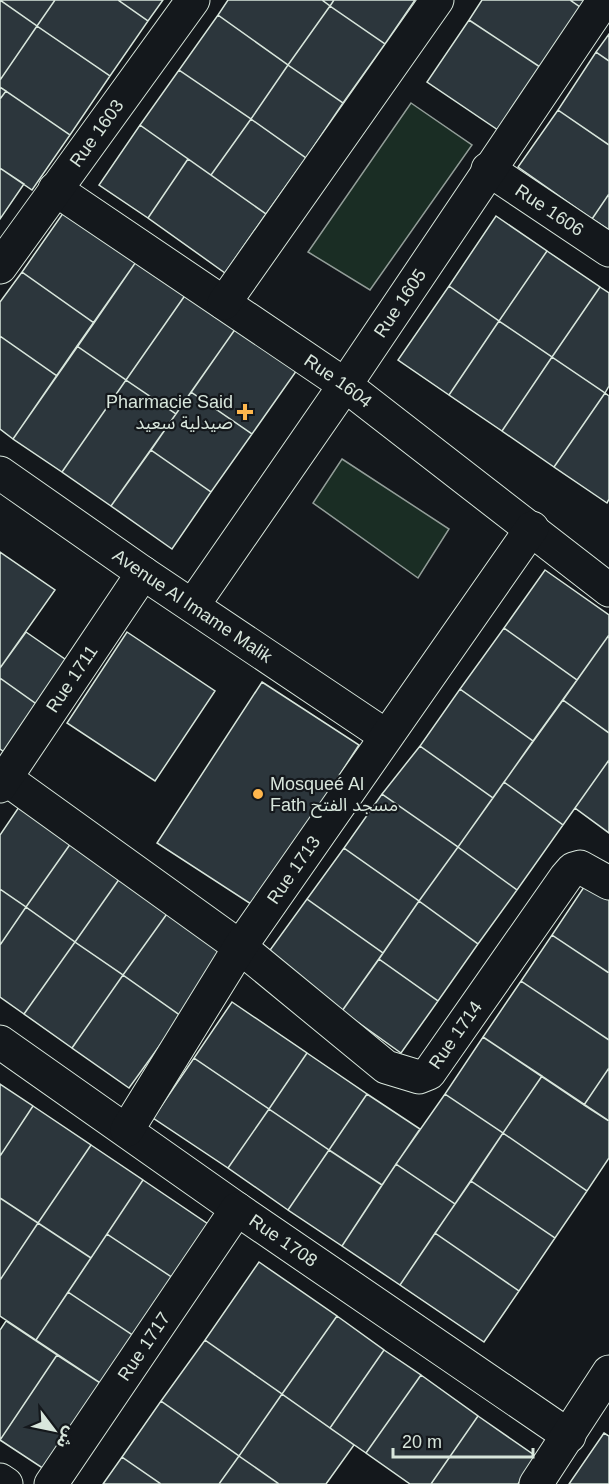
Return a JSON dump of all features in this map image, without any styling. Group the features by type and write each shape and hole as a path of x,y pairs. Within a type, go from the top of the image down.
{"street":[{"name":"Rue 1603","path":"0,267 193,0"},
{"path":"224,303 437,0"},
{"name":"Rue 1605","path":"193,605 345,385 604,0"},
{"name":"Rue 1606","path":"488,170 609,250"},
{"name":"Rue 1604","path":"55,189 345,385 609,590"},
{"name":"Avenue Al Imame Malik","path":"0,473 143,573 386,736"},
{"name":"Rue 1713","path":"127,1130 240,947 532,528"},
{"name":"Rue 1711","path":"3,782 143,573"},
{"path":"3,782 240,947"},
{"name":"Rue 1714","path":"240,947 386,1067 419,1077 429,1073 573,869 580,867 609,883"},
{"name":"Rue 1708","path":"0,1041 237,1209 569,1436"},
{"name":"Rue 1717","path":"51,1484 237,1209"},
{"path":"536,1484 609,1372"},
{"path":"0,1480 6,1484"}],"green space":[{"path":"411,103 472,145 370,290 308,252"},
{"path":"342,459 449,529 418,578 313,503"}],"building":[{"path":"0,0 55,0 37,26"},
{"path":"0,0 37,26 0,80"},
{"path":"55,0 118,0 148,21 110,76 37,26"},
{"path":"118,0 163,0 148,21"},
{"path":"228,0 322,0 330,6 288,65 218,15"},
{"path":"322,0 334,0 330,6"},
{"path":"334,0 415,0 385,44 330,6"},
{"path":"482,0 570,0 580,7 540,67 469,20"},
{"path":"570,0 585,0 580,7"},
{"path":"330,6 385,44 343,103 288,65"},
{"path":"218,15 288,65 251,119 179,70"},
{"path":"469,20 540,67 498,130 427,82"},
{"path":"37,26 110,76 70,135 0,87 0,80"},
{"path":"609,34 609,61 596,52"},
{"path":"596,52 609,61 609,145 558,110"},
{"path":"288,65 343,103 306,158 251,119"},
{"path":"179,70 251,119 211,175 140,125"},
{"path":"0,87 6,91 0,99"},
{"path":"6,91 70,135 32,190 0,168 0,99"},
{"path":"558,110 609,145 609,194 592,219 518,167"},
{"path":"251,119 306,158 266,214 211,175"},
{"path":"140,125 188,159 148,218 99,185"},
{"path":"188,159 266,214 225,273 148,218"},
{"path":"0,168 24,184 0,219"},
{"path":"609,194 609,230 592,219"},
{"path":"66,209 138,259 94,323 22,272"},
{"path":"496,216 547,251 499,321 449,286"},
{"path":"547,251 600,287 552,357 499,321"},
{"path":"138,259 186,294 126,380 77,346"},
{"path":"22,272 94,323 57,376 0,336 0,302"},
{"path":"449,286 499,321 449,395 398,360"},
{"path":"600,287 609,293 609,386 605,393 552,357"},
{"path":"186,294 236,328 176,414 126,380"},
{"path":"499,321 552,357 502,431 449,395"},
{"path":"236,328 297,370 252,434 191,392"},
{"path":"0,336 57,376 13,439 0,429"},
{"path":"77,346 126,380 62,472 13,439"},
{"path":"552,357 605,393 554,467 502,431"},
{"path":"126,380 176,414 111,506 62,472"},
{"path":"191,392 252,434 211,492 151,450"},
{"path":"605,393 609,396 609,499 607,503 554,467"},
{"path":"151,450 211,492 172,549 111,506"},
{"path":"0,552 55,590 0,668"},
{"path":"545,570 609,615 609,635 577,680 504,628"},
{"path":"504,628 577,680 533,741 460,689"},
{"path":"26,632 72,664 42,708 0,678 0,668"},
{"path":"127,632 215,691 155,781 67,723"},
{"path":"609,635 609,733 563,700"},
{"path":"0,678 42,708 9,755 0,749"},
{"name":"Mosqueé Al Fath مسجد الفتح","path":"262,682 359,745 254,906 157,843"},
{"path":"460,689 533,741 493,798 420,746"},
{"path":"563,700 609,733 609,760 563,825 504,782"},
{"path":"420,746 493,798 458,847 382,794"},
{"path":"609,760 609,833 575,808"},
{"path":"504,782 563,825 517,890 458,847"},
{"path":"382,794 458,847 419,901 344,848"},
{"path":"19,807 71,843 26,907 0,889 0,835"},
{"path":"71,843 120,878 75,942 26,907"},
{"path":"458,847 517,890 478,944 419,901"},
{"path":"344,848 419,901 383,953 307,899"},
{"path":"120,878 169,911 123,975 75,942"},
{"path":"586,884 609,900 609,973 552,935"},
{"path":"0,889 26,907 0,945"},
{"path":"307,899 383,953 342,1011 265,957"},
{"path":"419,901 478,944 438,1001 379,959"},
{"path":"26,907 75,942 24,1014 0,997 0,945"},
{"path":"169,911 225,951 181,1016 123,975"},
{"path":"552,935 609,973 609,1040 521,981"},
{"path":"75,942 123,975 72,1048 24,1014"},
{"path":"379,959 438,1001 401,1053 342,1011"},
{"path":"123,975 181,1016 129,1088 72,1048"},
{"path":"521,981 609,1040 609,1068 584,1105 483,1037"},
{"path":"232,1002 307,1053 269,1109 194,1058"},
{"path":"483,1037 542,1076 503,1133 445,1094"},
{"path":"307,1053 367,1094 329,1150 269,1109"},
{"path":"194,1058 269,1109 228,1168 153,1118"},
{"path":"609,1068 609,1121 584,1105"},
{"path":"542,1076 609,1121 609,1158 587,1191 503,1133"},
{"path":"0,1084 33,1106 0,1156"},
{"path":"367,1094 420,1129 382,1185 329,1150"},
{"path":"445,1094 503,1133 455,1204 396,1164"},
{"path":"33,1106 91,1145 38,1223 0,1198 0,1156"},
{"path":"269,1109 329,1150 288,1210 228,1168"},
{"path":"503,1133 587,1191 555,1238 471,1181"},
{"path":"91,1145 143,1180 91,1258 38,1223"},
{"path":"329,1150 382,1185 342,1246 288,1210"},
{"path":"396,1164 455,1204 400,1285 342,1246"},
{"path":"143,1180 211,1226 176,1280 107,1234"},
{"path":"471,1181 555,1238 519,1291 435,1233"},
{"path":"0,1198 38,1223 0,1280"},
{"path":"38,1223 91,1258 36,1340 0,1316 0,1280"},
{"path":"435,1233 519,1291 484,1342 400,1285"},
{"path":"107,1234 176,1280 137,1338 68,1292"},
{"path":"259,1262 337,1316 282,1394 205,1340"},
{"path":"68,1292 137,1338 105,1386 36,1340"},
{"path":"337,1316 384,1350 330,1428 282,1394"},
{"path":"6,1321 57,1355 0,1440 0,1330"},
{"path":"205,1340 282,1394 239,1456 161,1401"},
{"path":"384,1350 421,1375 366,1453 330,1428"},
{"path":"57,1355 105,1386 47,1471 0,1440"},
{"path":"421,1375 478,1416 431,1484 410,1484 366,1453"},
{"path":"282,1394 354,1445 326,1484 279,1484 239,1456"},
{"path":"161,1401 239,1456 219,1484 161,1484 122,1457"},
{"path":"478,1416 537,1457 518,1484 431,1484"},
{"path":"604,1433 609,1436 609,1484 569,1484"},
{"path":"239,1456 279,1484 219,1484"},
{"path":"122,1457 161,1484 103,1484"}],"place":[{"name":"Pharmacie Said صيدلية سعيد","path":"245,412"},
{"name":"Mosqueé Al Fath مسجد الفتح","path":"258,794"}]}
